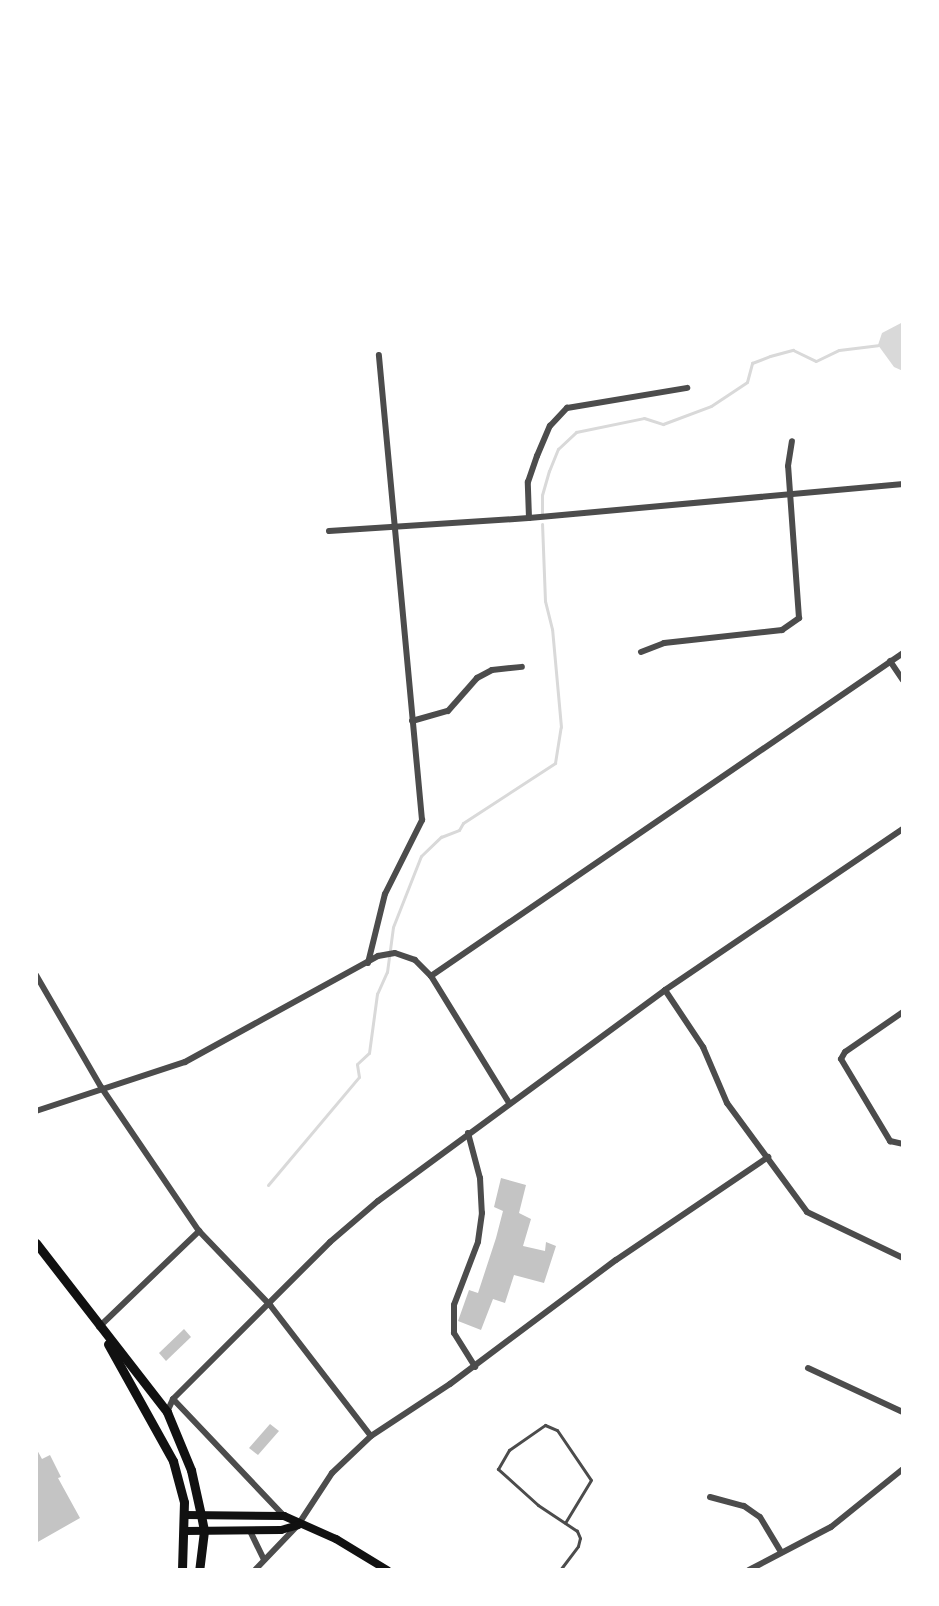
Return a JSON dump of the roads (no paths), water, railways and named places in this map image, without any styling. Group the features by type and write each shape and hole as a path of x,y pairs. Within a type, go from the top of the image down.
{"main road":[{"path":"36,1243 167,1412 191,1470 201,1515 204,1531 199,1570"},
{"path":"99,1327 173,1461 185,1515 182,1570"},
{"path":"185,1515 284,1516 298,1525 336,1539 387,1570"},
{"path":"185,1531 250,1531 298,1525"}],"street":[{"path":"368,963 385,894 422,820 392,526 379,355"},
{"path":"529,518 528,482 550,426 567,408 687,388"},
{"path":"641,652 664,643 782,630 799,618 788,466 792,441"},
{"path":"329,531 529,518 903,484"},
{"path":"431,976 903,653"},
{"path":"890,661 903,680"},
{"path":"412,721 448,711 477,678 492,670 522,667"},
{"path":"167,1412 173,1399 330,1242 468,1133 665,990 903,829"},
{"path":"36,1111 101,1087 150,1076 185,1062 378,956 395,953 415,960 431,976 509,1103"},
{"path":"36,975 101,1087 199,1231 270,1305 371,1436"},
{"path":"665,990 703,1047 727,1103 807,1212 903,1258"},
{"path":"903,1012 845,1052 841,1059 890,1141 903,1144"},
{"path":"468,1133 480,1178 482,1213 478,1242 454,1305 454,1333 475,1367"},
{"path":"255,1570 298,1525 332,1473 371,1436 475,1367 616,1260 768,1157"},
{"path":"99,1327 199,1231"},
{"path":"808,1368 903,1412"},
{"path":"155,1396 173,1399 284,1516"},
{"path":"749,1570 831,1527 903,1469"},
{"path":"710,1497 744,1506 760,1517 781,1552"},
{"path":"250,1531 264,1560"}],"lane":[{"path":"560,1570 580,1538 577,1531 565,1523 538,1505 498,1469 509,1450 545,1425 557,1430 591,1480 565,1523"}],"waterway":[{"path":"542,516 542,495 549,471 558,449 576,432 644,418 663,424 711,406 747,382 752,363 770,356 793,350 816,361 839,350 878,345"},
{"path":"268,1185 359,1077 357,1064 369,1053 377,994 387,972 393,927 421,856 441,837 459,830 463,823 555,763 561,727 552,629 545,601 542,524"}]}
